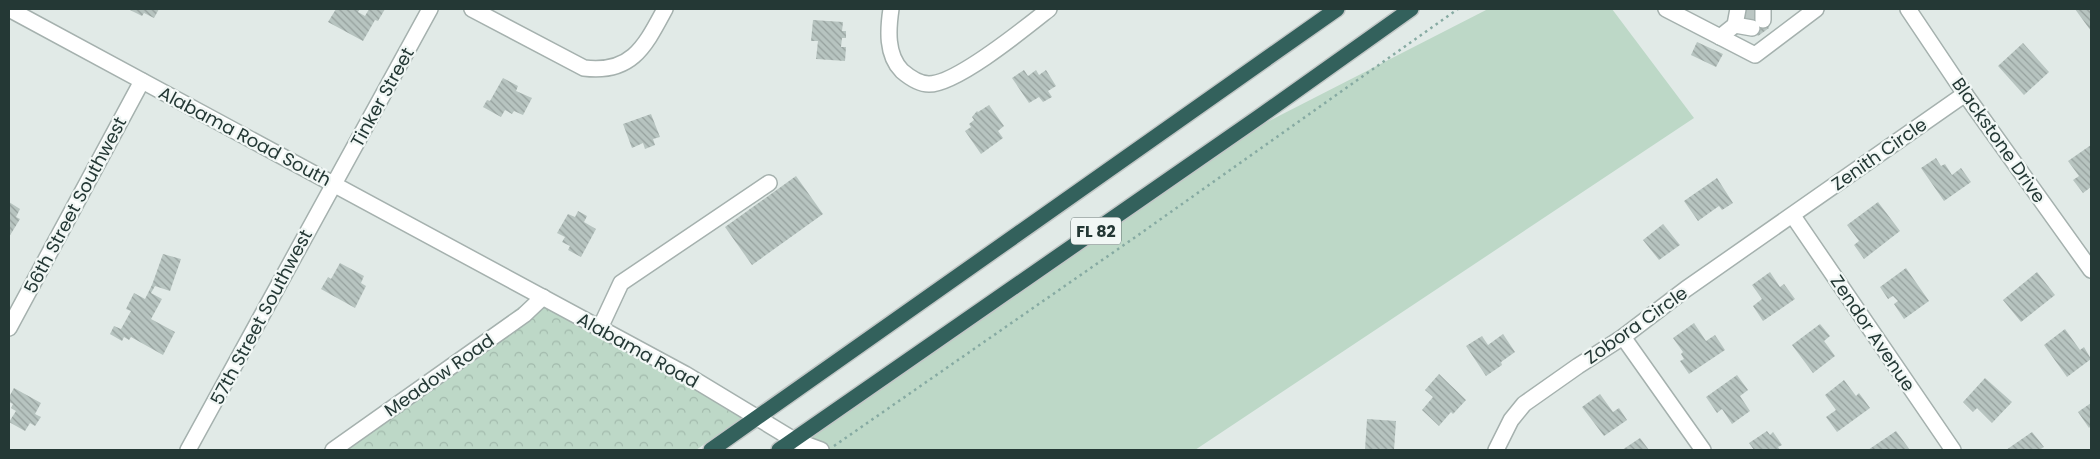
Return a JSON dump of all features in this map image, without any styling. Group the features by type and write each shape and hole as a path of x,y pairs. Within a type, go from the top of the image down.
{"highway":[{"name":"FL 82","path":"711,450 1337,9"},
{"name":"FL 82","path":"779,450 1411,9"}],"street":[{"name":"Alabama Road South","path":"9,9 480,263"},
{"name":"Tinker Street","path":"333,184 368,124 430,9"},
{"path":"472,9 584,68 602,70 618,67 632,58 646,40 665,9"},
{"path":"891,9 889,32 891,51 898,66 909,78 928,84 951,79 1019,33 1049,9"},
{"path":"1666,9 1754,55 1816,9"},
{"name":"Blackstone Drive","path":"1908,9 1965,94 2091,270"},
{"path":"1720,37 1751,16"},
{"name":"56th Street Southwest","path":"9,328 142,81"},
{"name":"Zenith Circle","path":"1793,216 1965,94"},
{"path":"600,328 621,283 769,183"},
{"name":"57th Street Southwest","path":"188,450 333,184"},
{"name":"Zobora Circle","path":"1496,450 1511,420 1524,404 1623,337 1686,289 1793,216"},
{"name":"Zendor Avenue","path":"1793,216 1953,450"},
{"name":"Alabama Road","path":"480,263 685,374 794,440"},
{"name":"Meadow Road","path":"333,450 524,316 543,297"},
{"path":"1623,337 1703,450"},
{"path":"794,440 821,450"}],"path":[{"path":"828,450 1126,244 1458,9"}],"green space":[{"path":"1488,9 1612,9 1694,118 1195,450 797,450 801,445 1265,123"},
{"path":"530,299 681,381 742,418 696,450 330,450"}],"building":[{"path":"128,9 159,9 154,18 144,13 142,16"},
{"path":"336,9 360,9 358,12 365,16 369,9 385,9 378,21 375,20 363,41 328,22"},
{"path":"1738,9 1755,9 1769,28 1758,36"},
{"path":"2075,9 2091,9 2091,31"},
{"path":"813,20 843,22 842,31 846,31 846,38 842,38 841,47 846,47 845,61 816,59 818,41 811,41"},
{"path":"1697,42 1723,54 1716,67 1691,55"},
{"path":"2023,43 2049,72 2024,95 1998,66"},
{"path":"1024,70 1028,76 1036,70 1039,75 1046,70 1056,86 1048,91 1052,97 1043,102 1039,97 1029,103 1012,78"},
{"path":"503,78 518,86 516,91 532,98 523,115 514,111 512,114 505,110 501,117 483,107 487,100 490,101"},
{"path":"989,105 1004,126 998,131 1003,138 981,154 965,131 971,127 969,124 974,120 972,117 977,111"},
{"path":"651,114 660,137 653,139 655,145 645,149 643,143 632,148 623,124"},
{"path":"2091,145 2091,187 2083,193 2073,180 2079,176 2068,161"},
{"path":"1936,158 1941,166 1945,164 1952,175 1961,168 1971,182 1944,201 1921,168"},
{"path":"796,176 823,214 752,265 725,227"},
{"path":"1717,178 1733,203 1722,210 1719,206 1698,221 1684,201"},
{"path":"9,202 20,209 16,217 20,219 9,237"},
{"path":"1878,202 1900,231 1864,259 1854,245 1859,241 1847,225"},
{"path":"578,211 587,216 584,222 596,229 581,257 568,250 570,246 562,242 565,237 557,233 568,214 575,217"},
{"path":"1663,224 1680,245 1659,260 1643,240"},
{"path":"163,254 181,259 170,291 155,286 151,293 162,299 151,319 175,332 163,355 131,337 129,340 124,337 122,341 110,334 114,326 121,329 131,311 126,309 134,293 145,299"},
{"path":"340,263 364,276 361,283 366,286 355,308 321,289 328,277 331,279"},
{"path":"1906,268 1929,301 1904,319 1894,304 1898,301 1893,296 1888,299 1880,287"},
{"path":"1770,272 1780,287 1784,284 1795,299 1763,321 1753,306 1762,299 1752,285"},
{"path":"2037,272 2055,295 2021,322 2003,300"},
{"path":"1694,323 1706,341 1715,335 1725,350 1689,374 1680,361 1684,359 1681,354 1683,352 1673,338"},
{"path":"1820,324 1830,336 1824,341 1835,356 1813,373 1792,345"},
{"path":"2065,329 2080,350 2084,347 2091,359 2067,377 2044,345"},
{"path":"1503,334 1515,352 1501,362 1502,365 1486,376 1466,346 1482,336 1488,345"},
{"path":"1439,374 1466,400 1453,414 1451,412 1439,426 1422,410 1433,397 1425,390"},
{"path":"1737,375 1748,390 1740,396 1750,411 1732,424 1722,409 1717,413 1706,397"},
{"path":"1985,378 2012,402 1992,423 1977,408 1973,412 1963,402"},
{"path":"1844,380 1856,396 1859,393 1870,408 1837,432 1826,417 1836,410 1825,395"},
{"path":"14,388 41,403 35,414 41,417 35,426 30,423 25,431 9,422 16,411 11,408 13,404 9,402 9,397"},
{"path":"1600,394 1613,412 1619,408 1627,420 1604,436 1582,407"},
{"path":"2091,403 2091,426 2089,428 2078,412"},
{"path":"1367,419 1396,421 1394,450 1365,450"},
{"path":"1767,431 1770,435 1773,432 1782,445 1778,447 1780,450 1754,450 1749,443"},
{"path":"1896,431 1910,450 1868,450"},
{"path":"2032,432 2044,447 2039,450 2006,450"},
{"path":"1640,438 1649,450 1622,450"}],"tunnel":[{"path":"1745,18 1756,10"}]}
